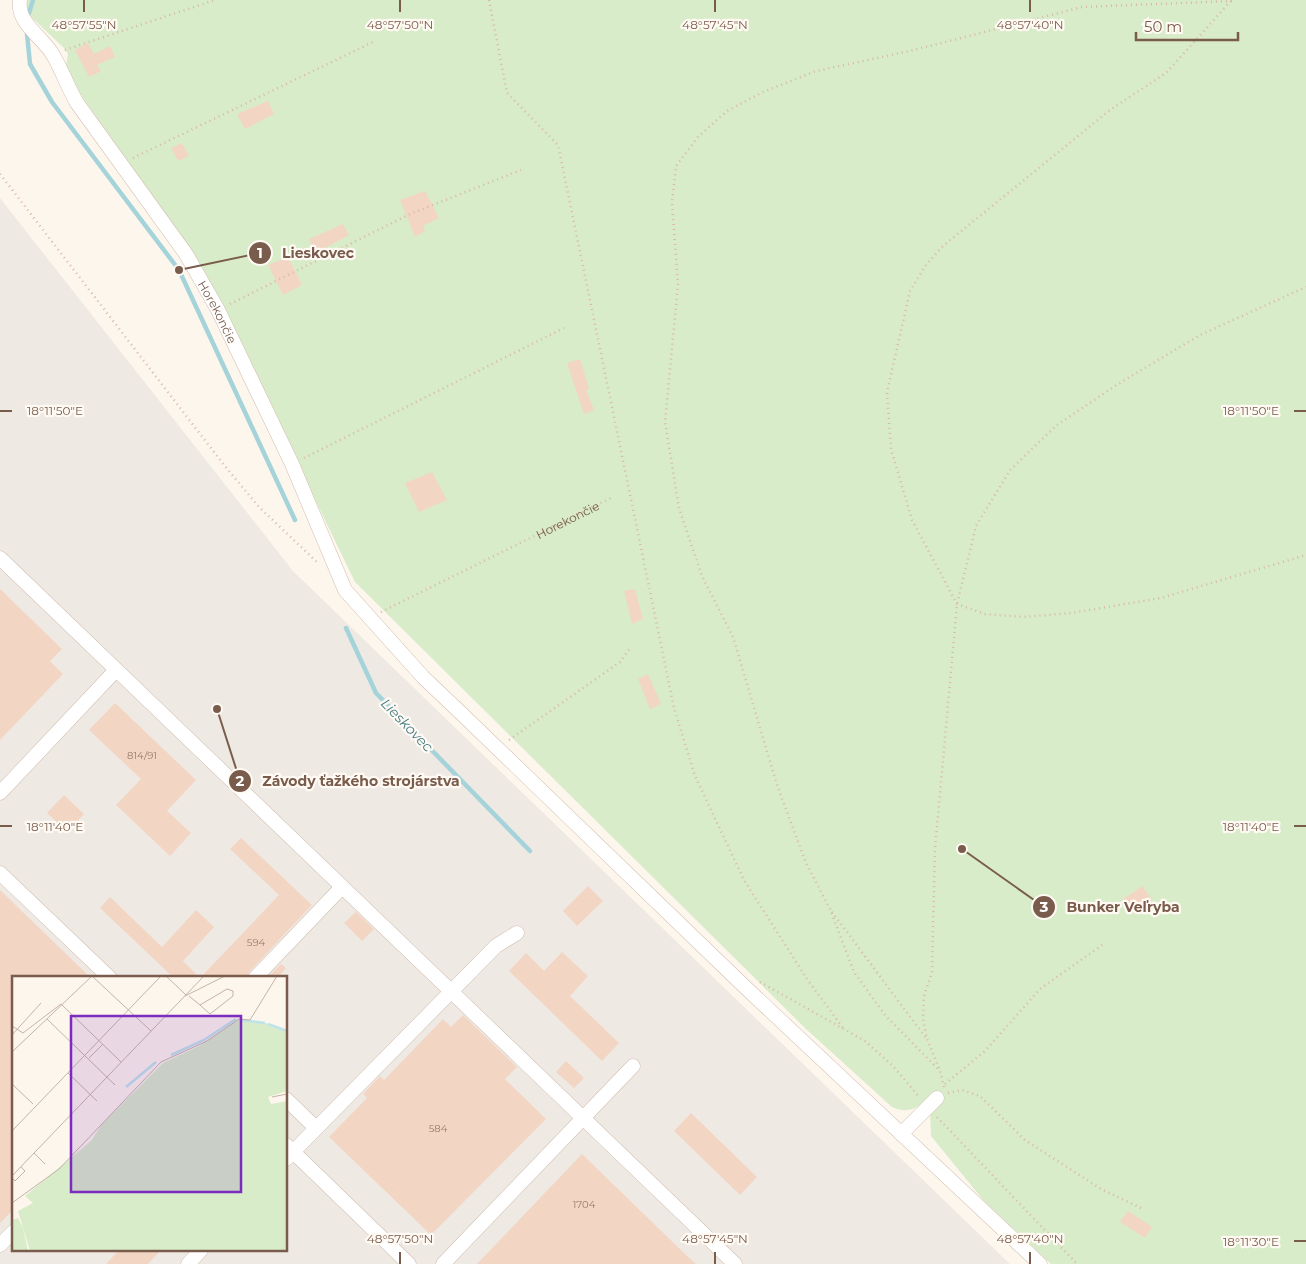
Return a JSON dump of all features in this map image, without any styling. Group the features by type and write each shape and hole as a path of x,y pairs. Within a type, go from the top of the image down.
{"lane":[{"name":"Horekončie","path":"20,0 22,18 52,54 78,103 186,254 218,310 283,445 345,590 423,677 901,1134 1040,1264"},
{"path":"0,558 735,1264"},
{"path":"0,793 116,670"},
{"path":"0,873 108,976"},
{"path":"257,976 342,887"},
{"path":"409,1264 289,1152 316,1128 496,946 516,933"},
{"path":"443,1264 633,1066"},
{"path":"901,1134 930,1100"},
{"path":"288,1102 316,1128"},
{"path":"0,1245 12,1233"},
{"path":"188,1264 199,1252"}],"path":[{"path":"65,49 215,0"},
{"path":"489,0 507,94 558,145 674,708 695,776 744,880 807,979 843,1028"},
{"path":"1232,0 1166,73 1110,110 943,246 926,265 910,291 888,392 891,449 912,520 957,604 985,614 1023,617 1071,613 1161,598 1306,555"},
{"path":"940,1071 885,1015 854,972 830,909 802,854 777,785 733,637 702,576 679,508 666,422 678,284 672,203 676,166 698,136 727,111 763,92 816,71 910,51 1082,7 1232,0"},
{"path":"133,158 373,42"},
{"name":"Horekončie","path":"227,306 410,214 521,170"},
{"path":"0,174 224,465 259,507 324,569"},
{"path":"1143,1209 1101,1189 1025,1140 980,1096 962,1090 943,1094 945,1084 927,1039 923,1011 924,996 932,972 935,849 957,604 976,526 1010,470 1057,425 1118,384 1200,335 1306,287"},
{"path":"299,460 564,328"},
{"name":"Horekončie","path":"387,609 612,497"},
{"path":"498,748 620,662 630,648"},
{"path":"830,909 927,1039"},
{"path":"945,1084 985,1051 1040,989 1105,943"},
{"path":"755,978 843,1028 880,1052 930,1100"},
{"path":"937,1116 1077,1264"}],"shaded area":[{"path":"0,198 293,571 1010,1264 0,1264"}],"green space":[{"path":"26,0 1306,0 1306,1264 1051,1264 984,1201 931,1136 930,1111 921,1105 907,1110 892,1107 806,1029 355,582 222,308 183,240 76,88 66,66 68,54 65,49 27,13"}],"building":[{"path":"88,43 94,54 110,46 115,57 97,65 101,71 89,77 75,50"},
{"path":"268,101 274,114 245,129 237,114"},
{"path":"182,143 189,156 178,161 171,148"},
{"path":"425,191 439,218 423,226 425,231 415,237 400,200"},
{"path":"343,224 349,235 316,253 309,239"},
{"path":"288,257 302,285 283,295 268,265"},
{"path":"580,359 589,389 586,390 594,410 584,414 567,363"},
{"path":"432,472 447,500 419,512 405,483"},
{"path":"0,589 62,649 50,661 63,674 0,740"},
{"path":"635,589 643,619 632,624 624,591"},
{"path":"648,674 661,704 650,709 638,679"},
{"path":"115,703 196,780 167,811 191,833 170,856 116,805 141,779 89,730"},
{"path":"64,795 84,814 67,832 47,813"},
{"path":"241,838 312,905 247,976 202,976 279,895 230,849"},
{"path":"588,886 603,901 577,926 563,911"},
{"path":"1142,886 1152,900 1132,914 1122,900"},
{"path":"0,890 89,976 12,976 12,1211 0,1223"},
{"path":"110,897 162,947 196,910 214,927 183,961 198,976 172,976 100,908"},
{"path":"356,912 374,929 362,941 344,923"},
{"path":"562,952 588,976 570,996 619,1043 602,1061 509,971 526,953 544,971"},
{"path":"281,964 286,968 279,976 269,976"},
{"path":"463,1015 517,1067 505,1079 546,1119 431,1235 329,1137 367,1098 363,1094 380,1076 384,1080 443,1019 451,1027"},
{"path":"566,1061 584,1078 574,1088 556,1072"},
{"path":"691,1113 757,1177 740,1195 674,1131"},
{"path":"582,1154 685,1254 696,1264 477,1264"},
{"path":"1128,1211 1152,1227 1145,1238 1120,1222"},
{"path":"117,1252 159,1252 148,1264 106,1264"}],"waterway":[{"name":"Lieskovec","path":"29,13 33,0"},
{"name":"Lieskovec","path":"27,34 30,64 52,102 179,270 295,520"},
{"name":"Lieskovec","path":"346,628 376,693 530,851"}],"place":[{"name":"Lieskovec","path":"179,270"},
{"name":"Závody ťažkého strojárstva","path":"217,709"},
{"name":"Bunker Veľryba","path":"962,849"}]}
